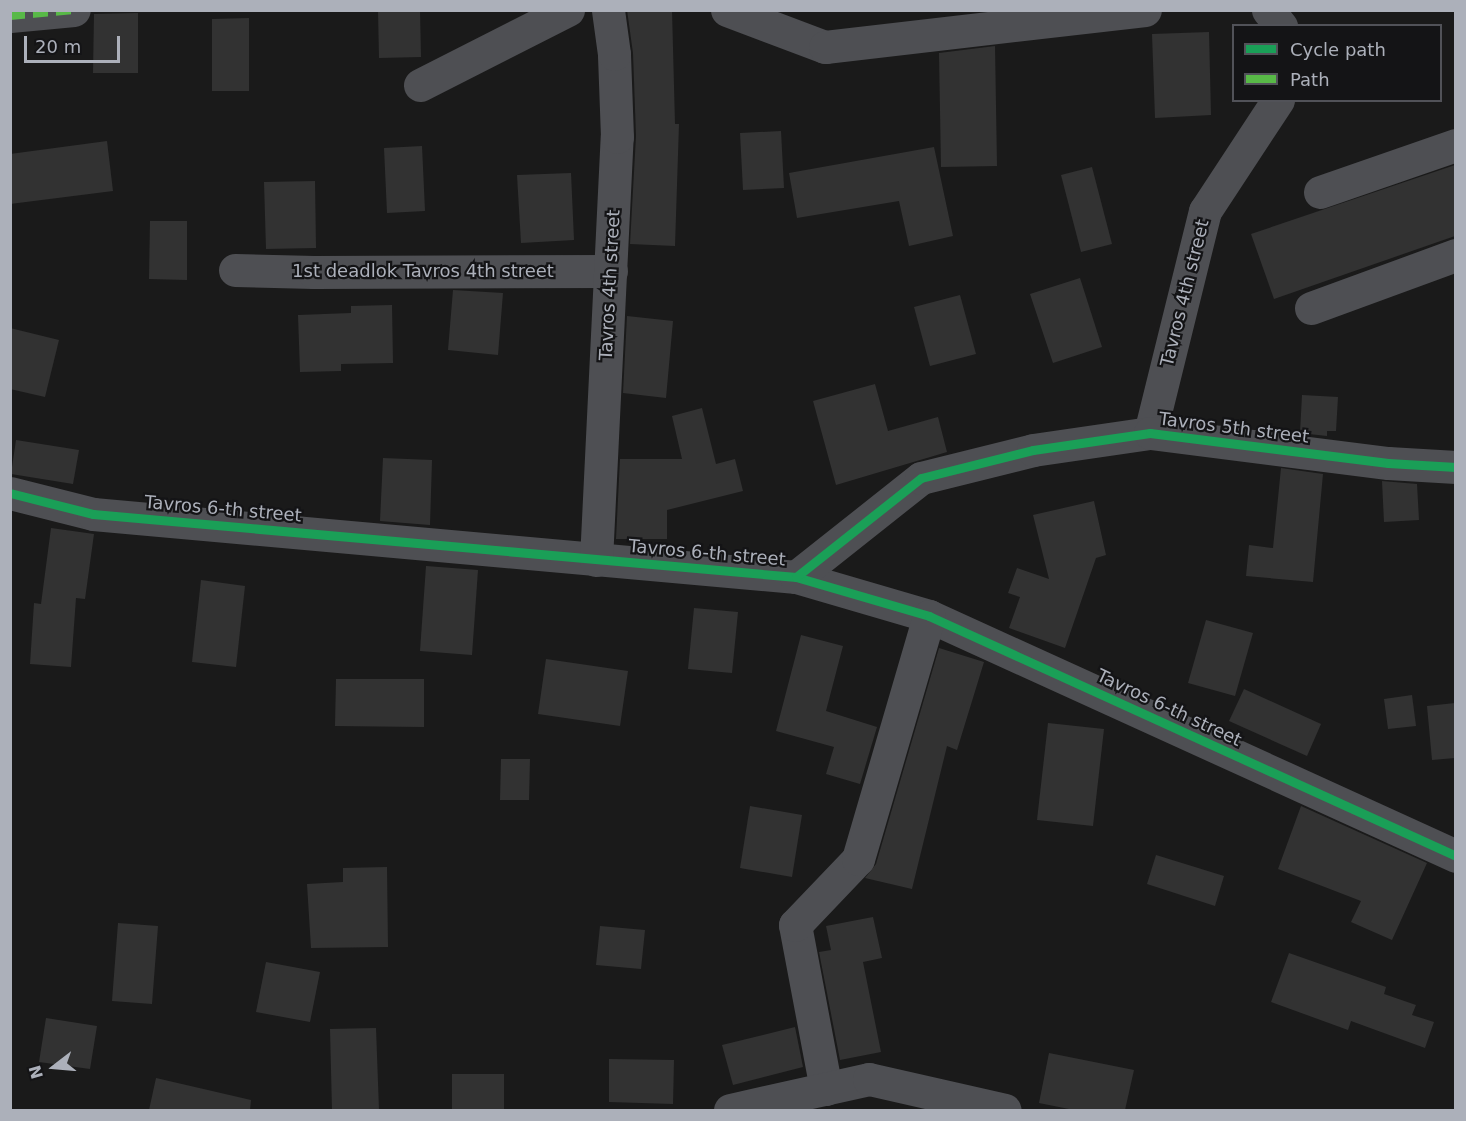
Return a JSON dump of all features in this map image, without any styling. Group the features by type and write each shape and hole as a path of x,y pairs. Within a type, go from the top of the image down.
{"street":[{"path":"10,16 74,10"},
{"path":"420,85 568,10"},
{"name":"Tavros 4th street","path":"596,560 617,137 614,54 608,10"},
{"path":"727,10 825,47 1144,10"},
{"path":"1268,10 1279,24"},
{"name":"Tavros 4th street","path":"1150,433 1205,211 1277,102"},
{"path":"1320,192 1455,145"},
{"path":"1311,308 1455,255"},
{"name":"1st deadlok Tavros 4th street","path":"235,270 611,272"},
{"name":"Tavros 5th street","path":"796,577 921,478 1034,450 1150,433 1388,463 1455,468"},
{"name":"Tavros 6-th street","path":"10,493 93,514 796,577 929,616 1455,856"},
{"path":"826,1089 795,925 858,859 929,616"},
{"path":"730,1110 869,1079 1005,1110"}],"building":[{"path":"378,10 420,10 421,57 379,58"},
{"path":"627,10 672,10 675,124 679,124 675,246 630,244 636,136 633,53"},
{"path":"138,13 138,73 93,73 94,14"},
{"path":"249,18 249,91 212,91 212,19"},
{"path":"1209,32 1211,115 1155,118 1152,34"},
{"path":"995,46 997,166 941,167 939,53"},
{"path":"781,131 784,188 743,190 740,133"},
{"path":"107,141 113,191 10,204 10,154"},
{"path":"422,146 425,211 387,213 384,148"},
{"path":"934,147 953,236 909,246 899,201 797,218 789,173"},
{"path":"1455,165 1455,236 1274,299 1251,234"},
{"path":"1092,167 1112,244 1081,252 1061,175"},
{"path":"571,173 574,240 521,243 517,175"},
{"path":"315,181 316,248 266,249 264,182"},
{"path":"150,221 187,221 187,280 149,279"},
{"path":"1080,278 1102,347 1053,363 1030,294"},
{"path":"453,290 503,293 498,355 448,350"},
{"path":"960,295 976,354 930,366 914,307"},
{"path":"392,305 393,363 341,364 341,371 300,372 298,315 351,313 351,306"},
{"path":"627,316 673,321 666,398 623,393"},
{"path":"10,328 59,340 45,397 10,389"},
{"path":"875,384 888,431 938,417 947,452 836,485 813,401"},
{"path":"1302,395 1338,397 1336,431 1327,431 1327,436 1300,433"},
{"path":"702,408 716,464 735,459 743,491 667,510 667,539 616,539 620,459 682,459 672,416"},
{"path":"16,440 79,450 73,484 11,474"},
{"path":"383,458 432,460 430,525 380,521"},
{"path":"1281,468 1323,474 1313,582 1246,576 1249,545 1273,548"},
{"path":"1382,481 1417,484 1419,520 1384,522"},
{"path":"1094,501 1106,555 1096,558 1065,648 1009,628 1020,597 1008,593 1017,568 1049,579 1033,515"},
{"path":"51,528 94,534 85,599 76,598 71,667 30,664 34,603 41,604"},
{"path":"426,566 478,570 472,655 420,651"},
{"path":"201,580 245,586 236,667 192,662"},
{"path":"694,608 738,612 732,673 688,669"},
{"path":"1206,620 1253,633 1235,696 1188,683"},
{"path":"801,635 843,646 826,711 877,727 860,784 826,774 834,747 776,731"},
{"path":"939,648 984,662 957,750 947,746 912,889 865,878 876,864"},
{"path":"546,659 628,671 620,726 538,714"},
{"path":"336,679 424,679 424,727 335,726"},
{"path":"1244,689 1321,724 1307,756 1229,721"},
{"path":"1412,695 1416,726 1388,729 1384,699"},
{"path":"1455,703 1455,758 1432,760 1427,706"},
{"path":"1048,723 1104,729 1093,826 1037,820"},
{"path":"501,759 530,759 529,800 500,800"},
{"path":"750,806 802,815 792,877 740,868"},
{"path":"1301,806 1427,863 1392,940 1351,922 1361,901 1278,869"},
{"path":"1156,855 1224,876 1215,906 1147,884"},
{"path":"387,867 388,947 311,948 307,884 343,882 343,868"},
{"path":"873,917 882,958 863,962 881,1052 840,1060 819,952 831,950 826,926"},
{"path":"118,923 158,926 152,1004 112,1001"},
{"path":"600,926 645,930 641,969 596,965"},
{"path":"1289,953 1386,987 1384,994 1416,1005 1412,1015 1434,1022 1425,1048 1351,1021 1348,1030 1271,1002"},
{"path":"266,962 320,972 310,1022 256,1012"},
{"path":"46,1018 97,1026 90,1069 39,1062"},
{"path":"795,1027 803,1067 733,1085 722,1045"},
{"path":"376,1028 379,1110 332,1110 330,1029"},
{"path":"1049,1053 1134,1070 1125,1110 1074,1110 1039,1103"},
{"path":"609,1059 674,1060 673,1104 609,1102"},
{"path":"452,1074 504,1074 504,1110 452,1110"},
{"path":"156,1078 251,1100 250,1110 149,1110"}],"marked path":[{"path":"10,16 74,10"}],"cycle path":[{"path":"796,577 921,478 1033,450 1150,433 1388,463 1456,467"},
{"path":"10,493 93,514 796,577 929,616 1456,856"}]}
